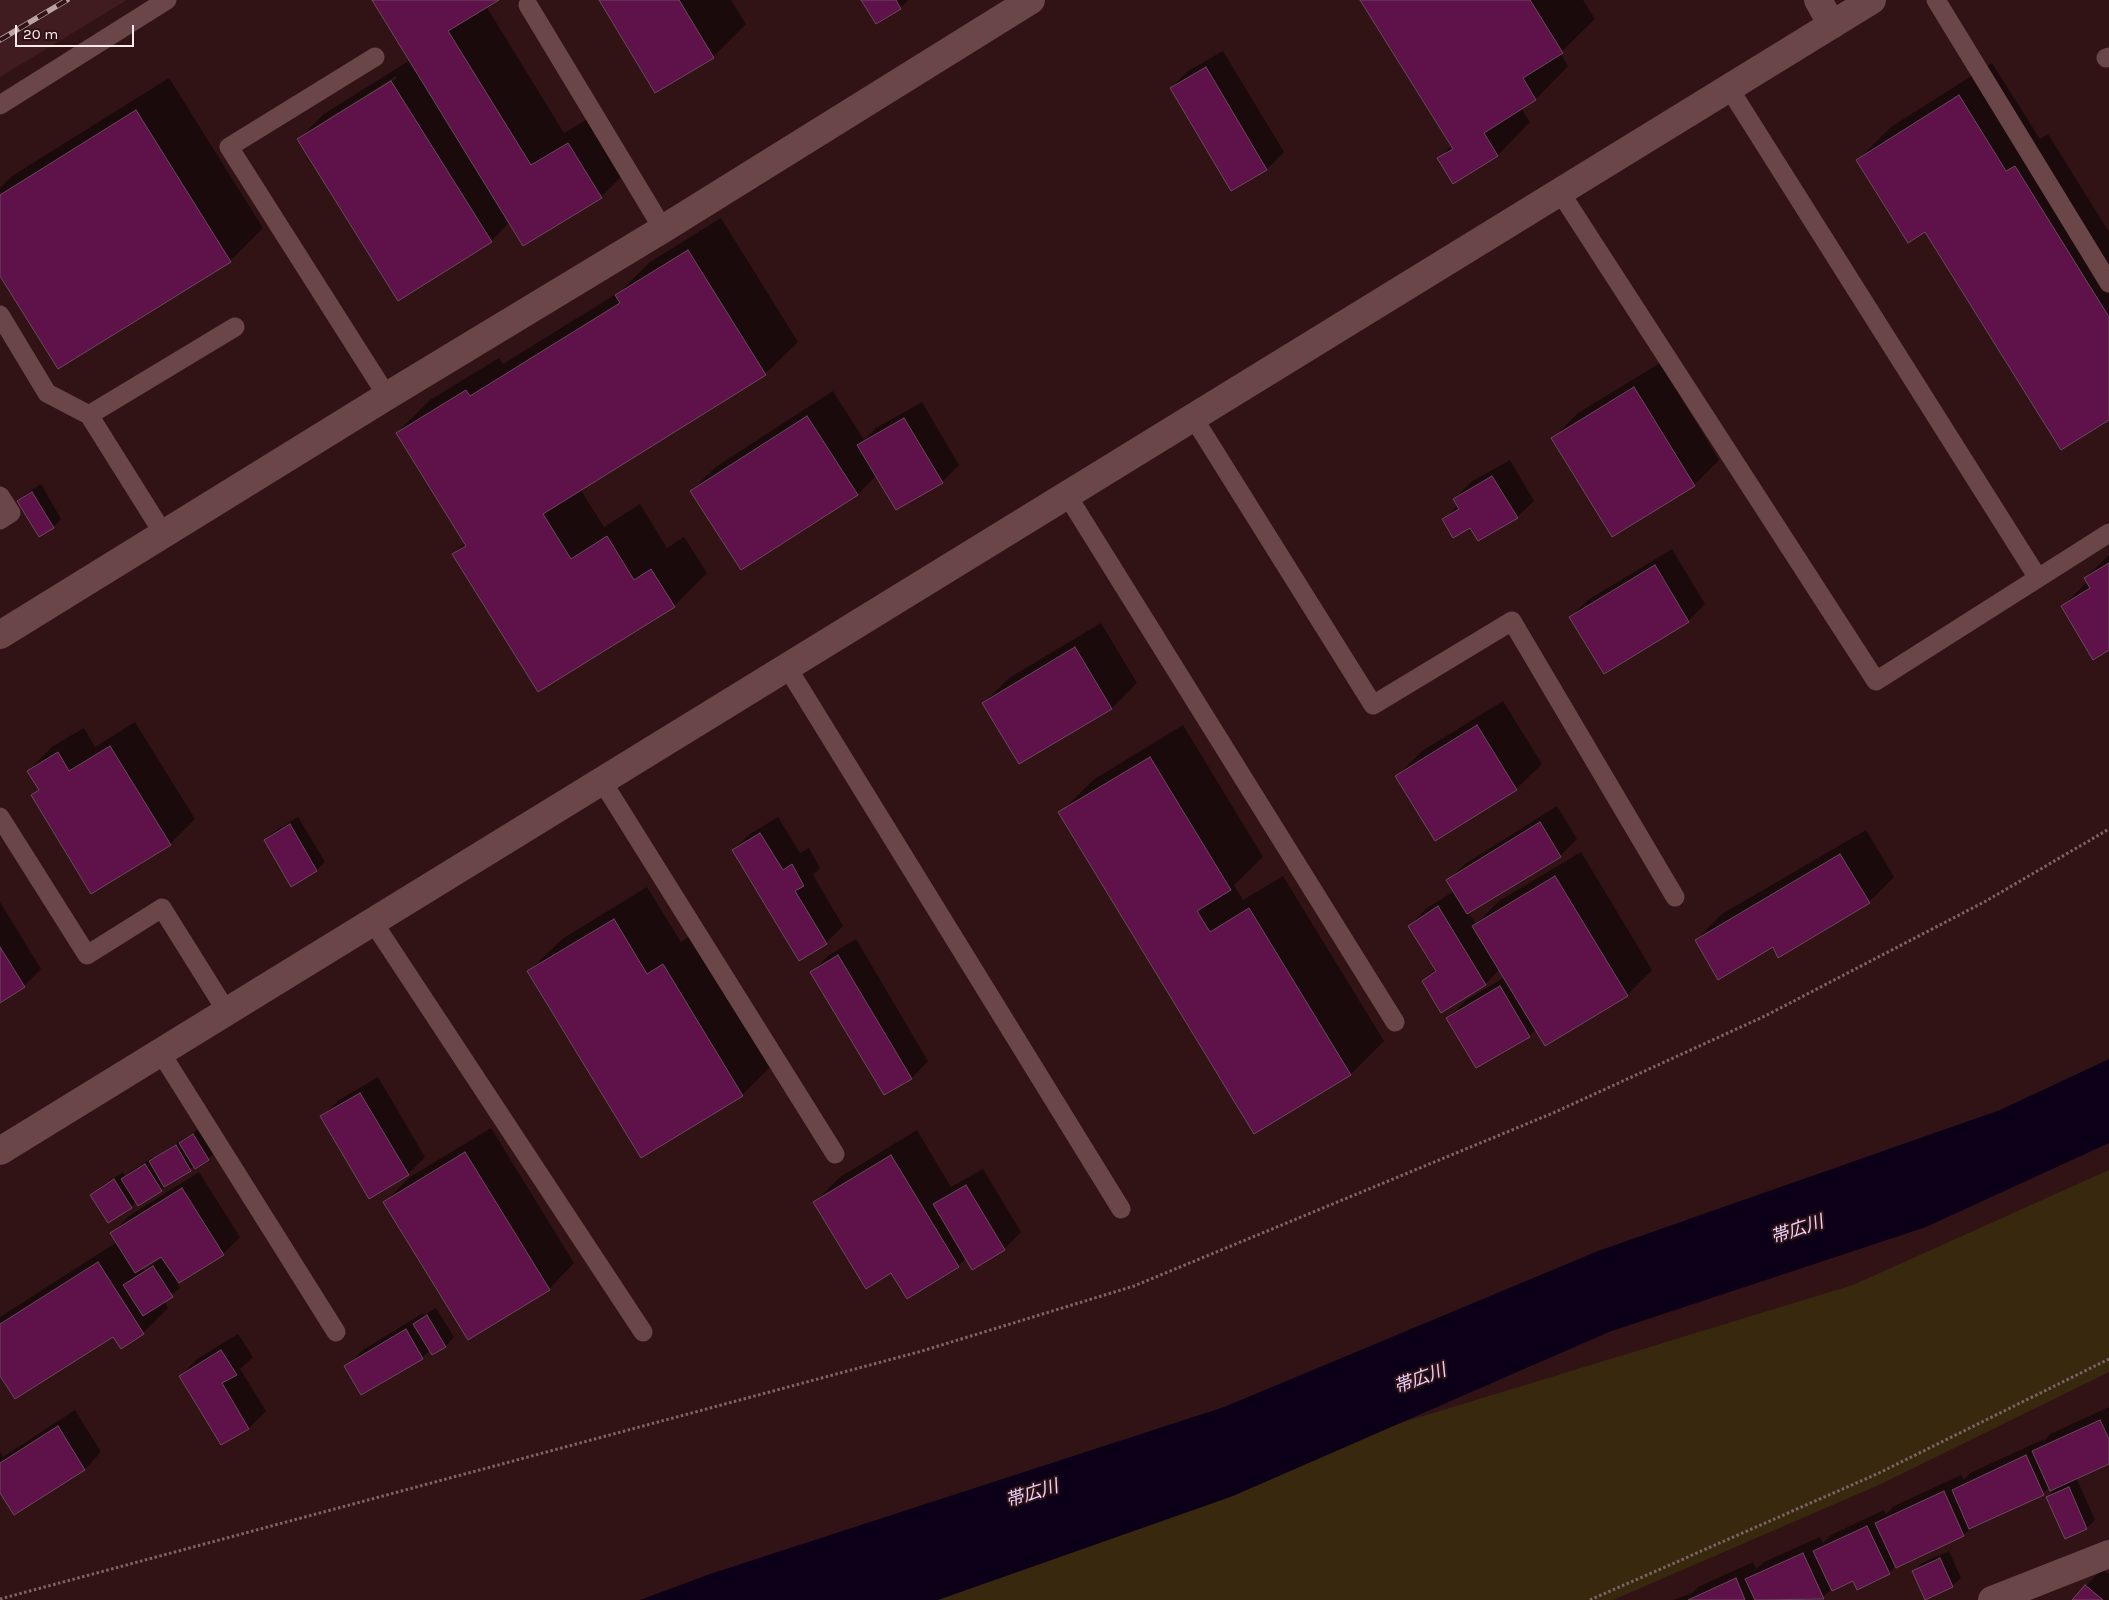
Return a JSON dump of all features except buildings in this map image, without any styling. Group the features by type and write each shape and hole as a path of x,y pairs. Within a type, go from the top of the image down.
{"street":[{"path":"1818,0 1832,25"},
{"path":"0,1152 1872,0"},
{"path":"0,635 163,533 663,229 1016,4"},
{"path":"1992,1600 2109,1554"}],"lane":[{"path":"0,105 167,0"},
{"path":"1936,0 2109,283"},
{"path":"528,5 663,229"},
{"path":"375,57 229,147 387,396"},
{"path":"1729,88 2038,578"},
{"path":"1560,192 1876,681 2109,533"},
{"path":"0,315 47,392 89,415 163,533"},
{"path":"89,415 235,326"},
{"path":"1193,417 1373,705 1512,621 1675,897"},
{"path":"1067,495 1395,1022"},
{"path":"0,496 11,513 0,520"},
{"path":"787,667 1121,1209"},
{"path":"602,781 835,1154"},
{"path":"0,817 87,955 162,908 227,1012"},
{"path":"374,922 643,1332"},
{"path":"161,1053 336,1332"}],"path":[{"path":"0,1599 922,1351 1134,1286 1553,1113 1764,1016 1986,901 2109,829"},
{"path":"1590,1600 1879,1473 2109,1359"}],"shaded area":[{"path":"0,0 127,0 0,77"},
{"path":"2109,1170 2109,1372 1881,1484 1613,1600 864,1600 1135,1504 1853,1285"}],"water":[{"name":"帯広川","path":"2109,1059 2109,1143 1926,1227 1609,1332 1233,1496 938,1600 640,1600 710,1574 1224,1407 1598,1251 2000,1110"}],"railway":[{"path":"0,40 67,0"}]}
